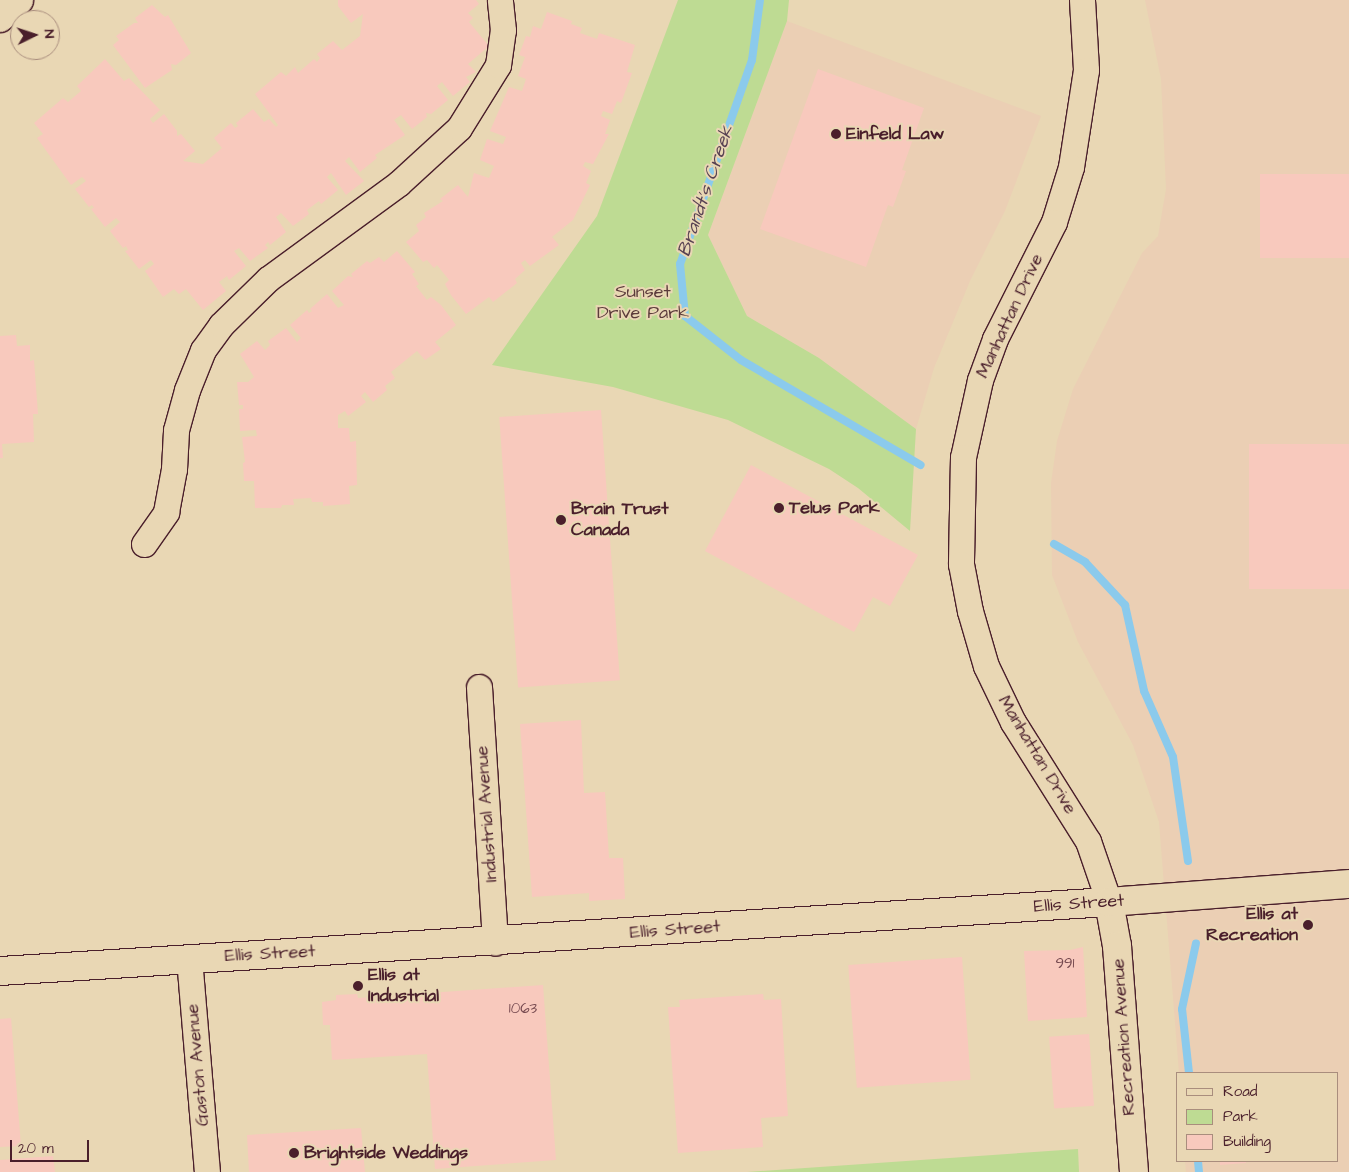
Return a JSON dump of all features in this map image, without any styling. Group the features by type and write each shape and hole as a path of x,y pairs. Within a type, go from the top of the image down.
{"street":[{"path":"0,18 19,0"},
{"path":"144,544 166,512 174,469 176,430 187,390 203,350 221,324 268,279 399,183 459,128 498,65 503,30 500,0"},
{"name":"Manhattan Drive","path":"1082,0 1086,70 1071,167 1054,222 995,340 980,380 963,457 961,564 970,611 986,666 1013,722 1088,841 1108,902"},
{"name":"Industrial Avenue","path":"479,687 495,942"},
{"name":"Ellis Street","path":"0,971 189,958 495,942 1108,902 1349,884"},
{"name":"Recreation Avenue","path":"1108,902 1117,946 1134,1172"},
{"name":"Gaston Avenue","path":"189,958 207,1172"}],"shaded area":[{"path":"1145,0 1349,0 1349,1172 1186,1172 1185,1162 1339,1162 1339,1072 1179,1072 1159,822 1133,745 1078,642 1052,575 1051,483 1057,441 1073,389 1142,253 1158,236 1166,189 1161,79"},
{"path":"787,21 1041,116 1005,211 970,281 934,368 916,429 819,358 747,316 708,235"}],"green space":[{"name":"Sunset Drive Park","path":"678,0 789,0 787,21 708,235 747,316 819,358 916,429 910,531 858,488 829,469 728,420 613,387 492,365 597,216"},
{"path":"1078,1149 1079,1172 747,1172"}],"building":[{"path":"338,0 476,0 479,4 468,13 473,18 469,22 489,46 468,64 476,72 466,77 470,82 453,96 442,82 437,86 448,100 431,114 426,113 427,117 412,129 401,115 394,120 405,135 375,155 377,158 360,172 349,157 345,161 364,181 346,195 331,173 327,177 338,190 321,204 319,201 307,210 309,214 293,226 281,213 276,217 286,232 270,245 268,242 265,245 268,248 250,261 239,248 234,251 246,266 229,280 227,276 219,282 226,291 203,310 186,289 179,294 174,289 163,297 145,271 154,264 151,260 139,269 125,251 128,250 126,246 123,248 110,231 120,222 116,218 105,227 91,209 94,208 92,205 89,207 75,189 86,181 82,177 71,185 37,138 43,134 34,123 63,98 68,102 81,91 77,86 105,59 124,81 129,78 160,110 150,119 153,123 164,114 177,131 177,136 181,134 195,151 183,161 203,164 222,148 214,138 231,123 235,128 238,126 236,123 253,109 264,122 269,119 276,127 278,125 255,94 281,72 286,76 295,67 298,73 314,59 317,62 320,58 317,54 333,41 342,50 360,36 363,14 351,23 338,6"},
{"path":"152,5 165,17 168,15 191,53 176,65 171,64 172,70 145,88 113,45 119,40 116,36 134,23 138,23 135,18"},
{"path":"547,12 572,21 571,24 582,28 580,33 597,39 599,33 635,45 627,72 632,73 621,103 617,101 612,114 603,111 601,116 610,120 605,134 609,134 593,164 585,162 583,166 591,171 586,183 590,185 573,220 552,237 559,245 530,266 525,260 521,263 525,270 515,279 517,283 493,302 489,297 466,314 451,295 445,284 449,280 437,265 434,268 427,260 423,262 406,242 419,231 416,225 426,217 424,213 443,201 440,199 458,185 468,197 474,173 489,178 494,166 480,160 487,139 503,144 506,137 490,131 509,87 522,91 526,79 518,76 525,57 519,55 526,36 530,37 533,26 541,29"},
{"path":"818,69 924,108 902,170 906,171 893,207 888,205 866,267 760,229"},
{"path":"1260,174 1349,174 1349,258 1260,258"},
{"path":"397,251 415,272 412,274 419,284 416,286 427,300 431,297 441,305 456,325 435,342 441,349 425,360 417,351 391,372 395,378 385,386 387,390 373,402 365,392 361,396 366,402 348,416 345,411 338,415 338,428 349,428 350,442 356,441 357,485 349,486 350,504 323,506 323,502 312,502 311,498 293,499 294,505 282,505 281,508 255,508 254,481 244,481 243,463 245,462 242,437 257,436 256,430 240,431 239,409 243,409 243,405 239,405 237,382 248,382 254,377 240,354 257,341 265,350 270,345 268,341 286,328 297,342 301,338 290,325 307,310 309,313 312,311 310,309 327,294 338,308 344,305 332,291 348,276 353,277 351,274 367,261 370,263 379,257 384,262"},
{"path":"16,335 17,346 30,345 30,361 34,360 38,414 33,414 34,442 2,444 3,458 0,458 0,336"},
{"path":"601,410 620,680 518,687 499,417"},
{"path":"1249,444 1349,444 1349,589 1249,589"},
{"name":"Telus Park","path":"751,465 918,555 890,606 873,597 854,632 705,551"},
{"path":"581,720 584,793 605,792 609,858 623,858 625,899 589,901 589,893 532,897 520,724"},
{"path":"1083,947 1087,1017 1028,1021 1024,951 1070,950"},
{"path":"962,957 971,1080 857,1088 848,965"},
{"path":"543,985 556,1160 435,1169 427,1054 332,1060 330,1025 323,1025 322,1002 336,1000 336,995 357,994 358,998"},
{"path":"763,994 764,1000 781,999 788,1116 761,1118 763,1147 678,1153 668,1007 680,1007 679,1000"},
{"path":"11,1018 21,1146 0,1147 0,1019"},
{"path":"1089,1034 1094,1106 1054,1109 1049,1037"},
{"path":"361,1128 365,1172 249,1172 247,1135"},
{"path":"53,1156 55,1172 0,1172 0,1160"},
{"path":"1220,1162 1246,1162 1246,1163 1220,1165"}],"waterway":[{"name":"Brandt's Creek","path":"760,0 752,60 680,264 685,316 741,360 921,465"},
{"name":"Brandt's Creek","path":"1054,544 1085,562 1125,605 1144,691 1173,757 1188,861"},
{"name":"Brandt's Creek","path":"1189,1072 1182,1009 1196,943"},
{"name":"Brandt's Creek","path":"1198,1162 1199,1172"}],"place":[{"name":"Einfeld Law","path":"836,134"},
{"name":"Telus Park","path":"779,508"},
{"name":"Brain Trust Canada","path":"561,520"},
{"name":"Ellis at Recreation","path":"1308,925"},
{"name":"Ellis at Industrial","path":"358,986"},
{"name":"Brightside Weddings","path":"294,1153"}]}
